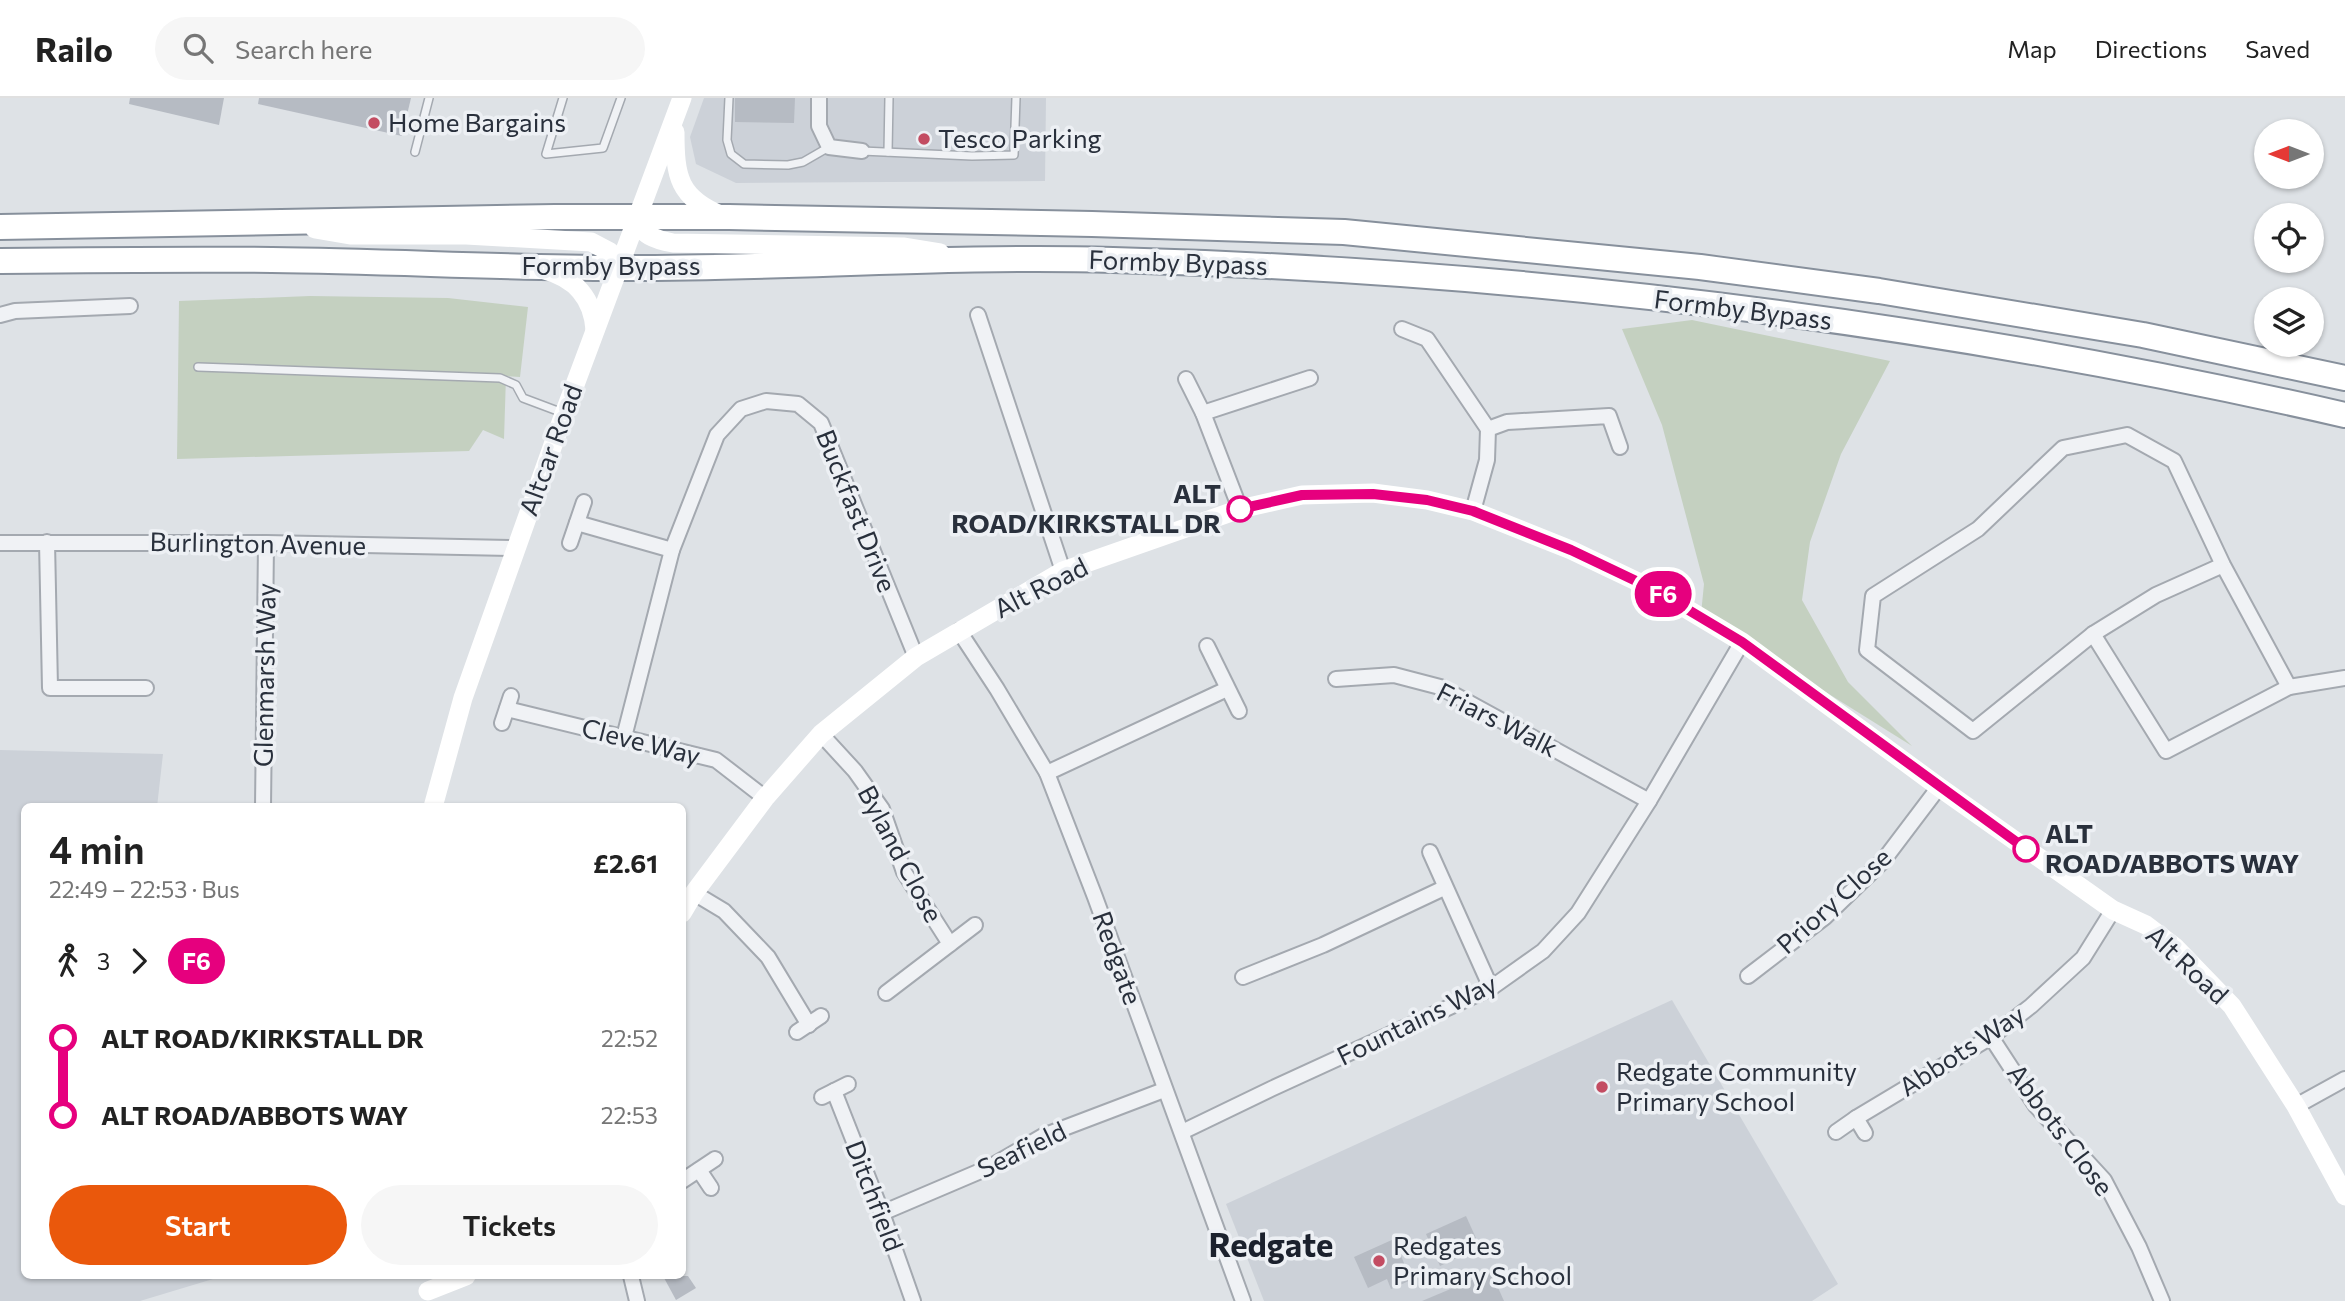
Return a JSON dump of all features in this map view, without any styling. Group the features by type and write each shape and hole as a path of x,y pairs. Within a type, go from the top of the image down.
{"highway":[{"name":"Formby Bypass","path":"0,227 636,217 1078,223 1344,232 1700,267 1879,291 2143,335 2345,378"},
{"name":"Formby Bypass","path":"0,261 274,260 618,268 976,260 1108,260 1332,270 1639,296 1831,320 2123,367 2345,415"}],"street":[{"path":"819,98 819,126 829,148 862,151"},
{"path":"675,107 676,167 681,184 699,204 729,218"},
{"name":"Altcar Road","path":"434,803 463,698 675,107"},
{"path":"636,217 642,231 656,239 673,243 903,247 976,260"},
{"path":"275,223 349,235 466,235 591,242 610,252 618,268"},
{"path":"531,267 560,275 580,290 591,307 595,331"},
{"path":"0,315 15,311 130,306"},
{"path":"978,315 1063,572"},
{"path":"1402,329 1427,339 1488,429 1487,460 1473,511"},
{"path":"1203,414 1310,378"},
{"path":"1186,379 1203,414 1240,509"},
{"name":"Buckfast Drive","path":"624,737 672,550 717,435 741,409 766,401 798,404 821,423 916,657"},
{"path":"1488,429 1507,422 1609,416 1620,447"},
{"path":"2223,565 2156,594 2093,634 1973,731 1867,650 1873,596 1978,529 2063,448 2127,435 2174,461 2223,565 2289,687"},
{"name":"Alt Road","path":"686,906 765,798 821,734 916,657 1063,572 1240,509 1302,495 1373,494 1427,500 1473,511 1571,550 1655,590 1742,642 1939,787 2113,910 2146,925 2175,947 2231,1006 2296,1106 2345,1196"},
{"path":"570,543 584,502"},
{"path":"577,523 672,550"},
{"path":"47,542 50,688 146,688"},
{"name":"Burlington Avenue","path":"0,543 267,543 516,548"},
{"name":"Glenmarsh Way","path":"263,803 267,543"},
{"name":"Redgate","path":"959,631 1047,773 1243,1301"},
{"path":"2093,634 2166,751 2289,687 2345,678"},
{"name":"Fountains Way","path":"1182,1132 1270,1088 1491,988 1542,951 1578,913 1649,801 1742,642"},
{"path":"1207,646 1239,711"},
{"name":"Friars Walk","path":"1336,679 1394,675 1440,687 1649,801"},
{"path":"1047,773 1227,689"},
{"name":"Cleve Way","path":"502,723 509,702 624,737 716,760 765,798"},
{"name":"Byland Close","path":"821,734 855,771 882,809 904,872 950,944"},
{"name":"Priory Close","path":"1748,976 1825,917 1883,861 1939,787"},
{"path":"1430,852 1491,988"},
{"path":"1243,977 1323,945 1444,888"},
{"path":"694,893 724,911 768,957 809,1025"},
{"name":"Abbots Way","path":"1836,1132 1991,1037 2031,1006 2083,958 2113,910"},
{"name":"Byland Close","path":"886,993 975,925"},
{"name":"Abbots Close","path":"1991,1037 2036,1105 2104,1181 2139,1247 2162,1301"},
{"path":"2296,1106 2345,1079"},
{"name":"Ditchfield","path":"848,1084 828,1094 882,1213 913,1301"},
{"name":"Seafield","path":"882,1213 990,1167 1043,1136 1164,1090"},
{"path":"1856,1118 1864,1133"},
{"path":"686,1178 715,1159"},
{"path":"699,1170 711,1188"},
{"path":"428,1289 457,1279"},
{"path":"632,1279 637,1301"}],"lane":[{"path":"415,152 429,98"},
{"path":"563,98 546,153 603,148 621,98"},
{"path":"729,98 727,140 731,154 744,164 788,165 803,162 829,148"},
{"path":"888,152 889,98"},
{"path":"862,151 972,156 1014,155 1016,98"},
{"path":"198,367 500,378 516,385 523,398 565,414"}],"shaded area":[{"name":"Tesco Parking","path":"704,98 1046,98 1045,181 736,183 696,164 690,137"},
{"path":"0,750 163,754 157,803 21,803 21,1279 213,1279 140,1301 0,1301"},
{"name":"Redgate Community Primary School","path":"1672,1000 1838,1284 1812,1301 1264,1301 1226,1204"}],"green space":[{"path":"310,296 448,298 528,307 520,377 506,376 504,439 483,430 469,451 177,459 179,301"},
{"path":"1692,320 1890,361 1841,454 1810,542 1802,600 1848,682 1912,746 1701,614 1704,584 1662,425 1622,329"}],"building":[{"path":"130,98 224,98 219,125 129,104"},
{"name":"Home Bargains","path":"259,98 411,98 402,136 258,104"},
{"path":"735,98 795,98 794,123 735,122"},
{"path":"1466,1216 1480,1247 1440,1266 1426,1234"},
{"path":"1394,1239 1411,1280 1391,1289 1387,1279 1368,1288 1354,1257"},
{"path":"1491,1272 1504,1301 1422,1301"},
{"path":"688,1276 696,1288 676,1300 665,1279 686,1279"}],"bus line":[{"name":"F6","path":"1240,509 1302,495 1373,494 1427,500 1473,511 1571,550 1655,590 1742,642 2026,849"}],"place":[{"name":"Home Bargains","path":"374,123"},
{"name":"Tesco Parking","path":"924,139"},
{"name":"ALT ROAD/KIRKSTALL DR","path":"1240,509"},
{"name":"ALT ROAD/ABBOTS WAY","path":"2026,849"},
{"name":"Redgate Community Primary School","path":"1602,1087"},
{"name":"Redgates Primary School","path":"1379,1261"}],"district":[{"name":"Redgate","path":"1271,1245"}]}
